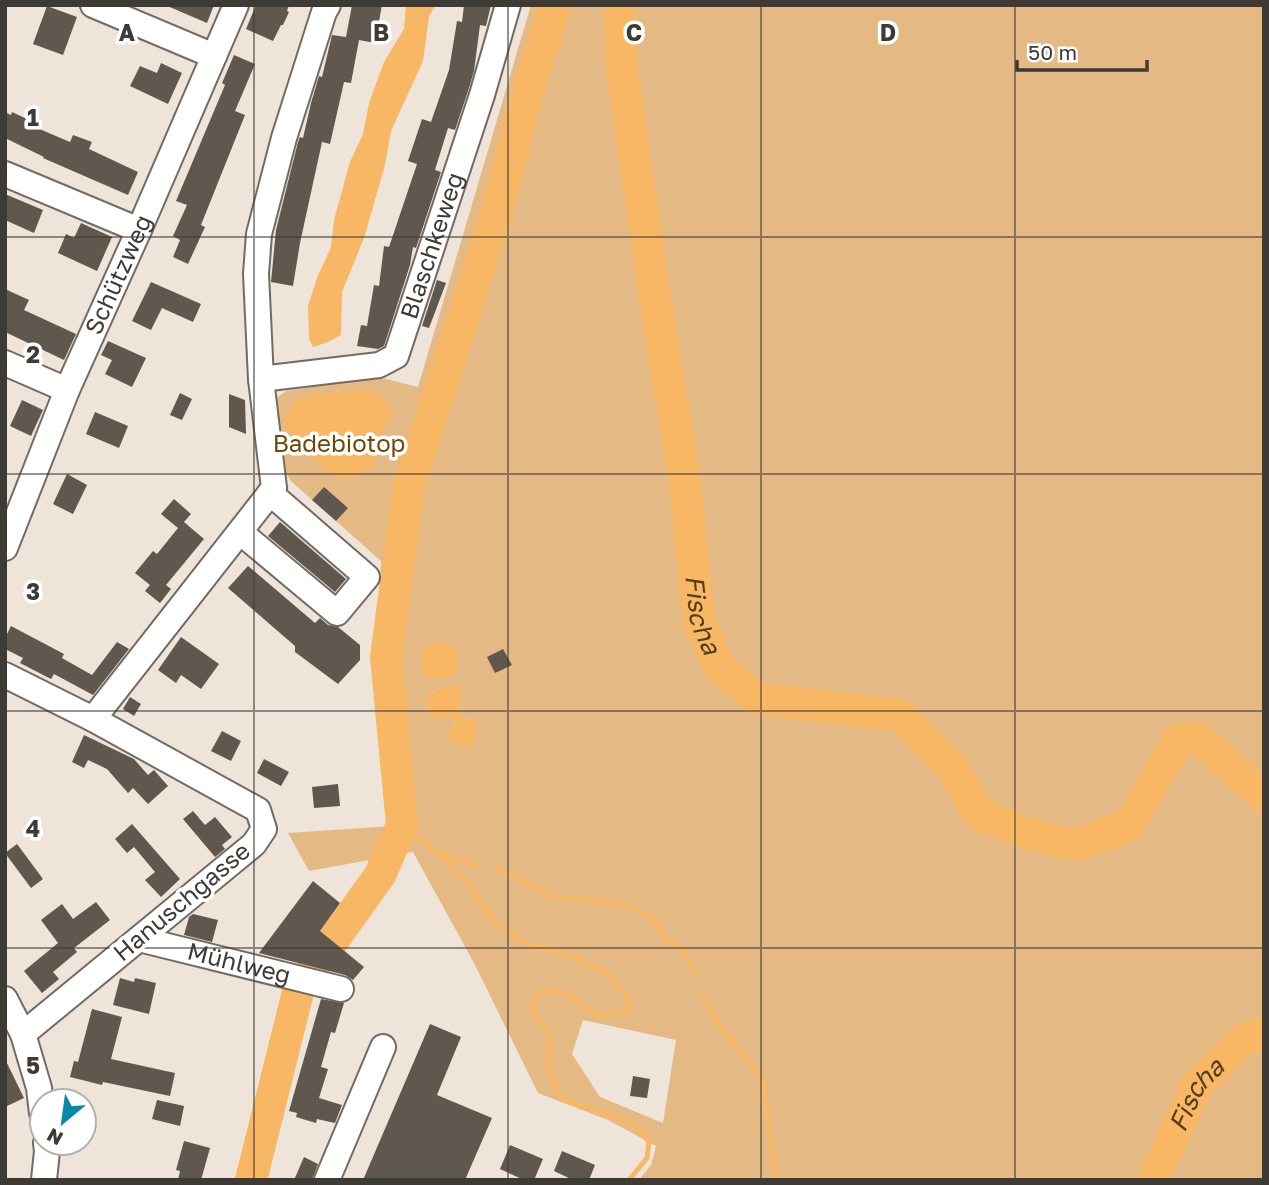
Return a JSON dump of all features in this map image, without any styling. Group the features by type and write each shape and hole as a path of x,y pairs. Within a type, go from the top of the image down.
{"street":[{"path":"93,5 214,56"},
{"name":"Schützweg","path":"5,548 67,390 236,5"},
{"path":"93,719 274,488 261,373 256,274 259,234 284,138 328,5"},
{"name":"Blaschkeweg","path":"261,373 379,365 396,356 482,95 508,5"},
{"path":"5,174 139,230"},
{"path":"5,363 67,390"},
{"path":"240,532 337,613 367,577 270,494"},
{"name":"Hanuschgasse","path":"5,675 93,719 258,810 264,829 254,844 23,1034"},
{"name":"Mühlweg","path":"139,939 341,989"},
{"path":"5,999 23,1034 39,1087"},
{"path":"327,1180 383,1047"},
{"path":"44,1180 46,1157"}],"green space":[{"name":"Badebiotop","path":"531,5 1264,5 1264,1180 639,1180 651,1165 656,1146 608,1120 538,1093 474,963 413,852 309,871 288,833 393,826 378,645 381,561 292,482 278,461 274,406 278,397 286,391 378,377 418,387","holes":["441,687 457,687 463,695 459,707 462,718 474,720 447,735 456,725 430,693","583,1020 676,1040 663,1123 600,1097 572,1054"]}],"shaded area":[{"path":"406,5 436,5 429,16 423,61 391,131 385,165 364,238 342,292 341,335 313,347 309,339 308,306 331,247 334,220 350,162 363,134 369,103 384,62 404,29"},
{"path":"366,390 387,401 391,417 380,433 380,443 371,466 359,476 349,479 340,477 321,465 287,429 284,425 287,414 295,401 312,395"},
{"path":"441,642 455,647 458,657 457,668 448,679 433,678 423,672 420,655 429,644"},
{"path":"457,686 463,695 460,707 462,718 474,720 478,725 475,741 470,748 455,744 446,735 456,725 449,717 440,719 429,714 427,702 430,693 441,687"}],"building":[{"path":"165,5 214,5 207,23"},
{"path":"256,5 289,5 289,12 273,41 246,29"},
{"path":"352,5 382,5 375,43 359,40 351,83 344,82 330,144 322,142 293,286 271,282 276,230 298,142 300,137 303,138 332,35 346,37"},
{"path":"464,5 491,5 486,26 480,25 474,71 468,91 455,130 448,128 435,170 441,172 416,248 413,247 410,265 384,346 378,349 357,346 361,325 367,326 374,285 379,286 384,246 389,247 417,164 408,161 422,119 431,122 449,70 457,21 462,22"},
{"path":"47,6 77,17 63,55 33,44"},
{"path":"234,55 255,64 235,111 245,115 201,225 205,227 188,264 173,257 180,240 173,236 187,205 176,201 225,85 222,83"},
{"path":"161,63 182,73 168,104 130,86 140,66 157,73"},
{"path":"5,112 11,115 12,112 29,120 28,123 37,128 70,142 73,135 92,142 89,149 138,172 128,195 43,158 5,138"},
{"path":"5,194 43,210 34,233 5,220"},
{"path":"81,223 112,237 97,271 58,253 66,234 74,238"},
{"path":"437,280 446,283 429,328 422,326"},
{"path":"151,282 201,304 193,322 162,308 151,330 132,321"},
{"path":"5,289 29,300 24,310 76,334 64,360 5,332"},
{"path":"108,341 146,358 132,387 105,374 112,360 101,355"},
{"path":"180,393 192,399 182,420 170,415"},
{"path":"229,394 245,400 246,434 229,427"},
{"path":"22,400 43,410 31,436 10,426"},
{"path":"95,412 128,426 119,448 86,434"},
{"path":"67,474 87,485 73,514 53,504"},
{"path":"324,487 348,508 336,521 312,500"},
{"path":"174,499 191,514 184,522 204,539 166,585 171,589 160,603 145,591 150,585 135,573 153,551 157,554 178,528 161,514"},
{"path":"280,522 346,579 335,592 268,536"},
{"path":"248,566 315,623 320,618 328,625 338,627 360,645 360,660 338,684 295,652 295,646 228,588"},
{"path":"11,626 64,654 62,658 92,675 117,642 129,649 93,695 54,674 51,679 20,663 23,658 5,649 5,638"},
{"path":"181,637 219,664 201,689 181,675 176,683 158,670"},
{"path":"503,649 512,665 495,673 487,657"},
{"path":"130,697 141,704 134,716 123,709"},
{"path":"222,731 241,741 231,761 211,751"},
{"path":"84,735 134,759 148,775 154,770 168,786 148,804 133,788 128,793 107,769 88,760 84,768 72,762"},
{"path":"264,759 289,772 281,786 257,773"},
{"path":"338,784 340,806 314,808 312,787"},
{"path":"193,811 205,825 215,817 232,837 222,845 225,849 215,857 183,819"},
{"path":"132,824 180,879 161,897 145,880 155,872 134,847 127,853 115,839"},
{"path":"17,844 43,879 31,888 5,853"},
{"path":"313,881 340,903 320,931 364,967 353,980 345,975 259,953"},
{"path":"96,902 110,920 74,948 77,952 53,972 59,979 42,993 24,971 58,943 41,920 62,904 73,919"},
{"path":"193,914 218,920 212,942 184,935 189,917"},
{"path":"120,978 156,983 149,1014 113,1005"},
{"path":"321,999 344,1003 335,1033 331,1032 321,1067 328,1069 319,1098 342,1105 335,1123 317,1119 316,1123 296,1117 297,1113 289,1111"},
{"path":"92,1009 122,1017 111,1059 175,1073 170,1096 70,1077 74,1061 78,1062"},
{"path":"430,1024 461,1037 437,1095 492,1118 465,1180 363,1180"},
{"path":"5,1059 24,1098 5,1107"},
{"path":"633,1076 650,1079 647,1098 630,1096"},
{"path":"157,1100 184,1106 180,1126 152,1119"},
{"path":"184,1141 210,1148 201,1180 178,1180 180,1171 176,1170"},
{"path":"510,1145 543,1159 534,1180 524,1180 500,1169"},
{"path":"562,1151 595,1165 589,1180 573,1180 554,1171"},
{"path":"304,1157 318,1164 312,1180 294,1180"}],"waterway":[{"path":"251,1180 299,988 380,875 402,825 386,657 409,486 495,219 527,95 555,5"},
{"name":"Fischa","path":"620,5 622,70 661,338 684,474 699,622 721,670 759,699 900,715 953,768 978,813 1023,832 1076,845 1129,825 1178,740 1199,738 1264,797"},
{"path":"402,825 437,852 468,883 496,924 527,944 570,955 608,974 624,992 630,1011 596,1015 565,992 538,992 533,1010 551,1036 548,1066 561,1099 634,1124 649,1142 647,1158 629,1180"},
{"path":"440,853 474,865"},
{"path":"495,867 557,897 623,904 652,917 665,939 676,944 691,964 695,976"},
{"path":"702,993 717,1022 762,1078 777,1180"},
{"name":"Fischa","path":"1153,1180 1197,1085 1245,1038 1264,1033"}]}
